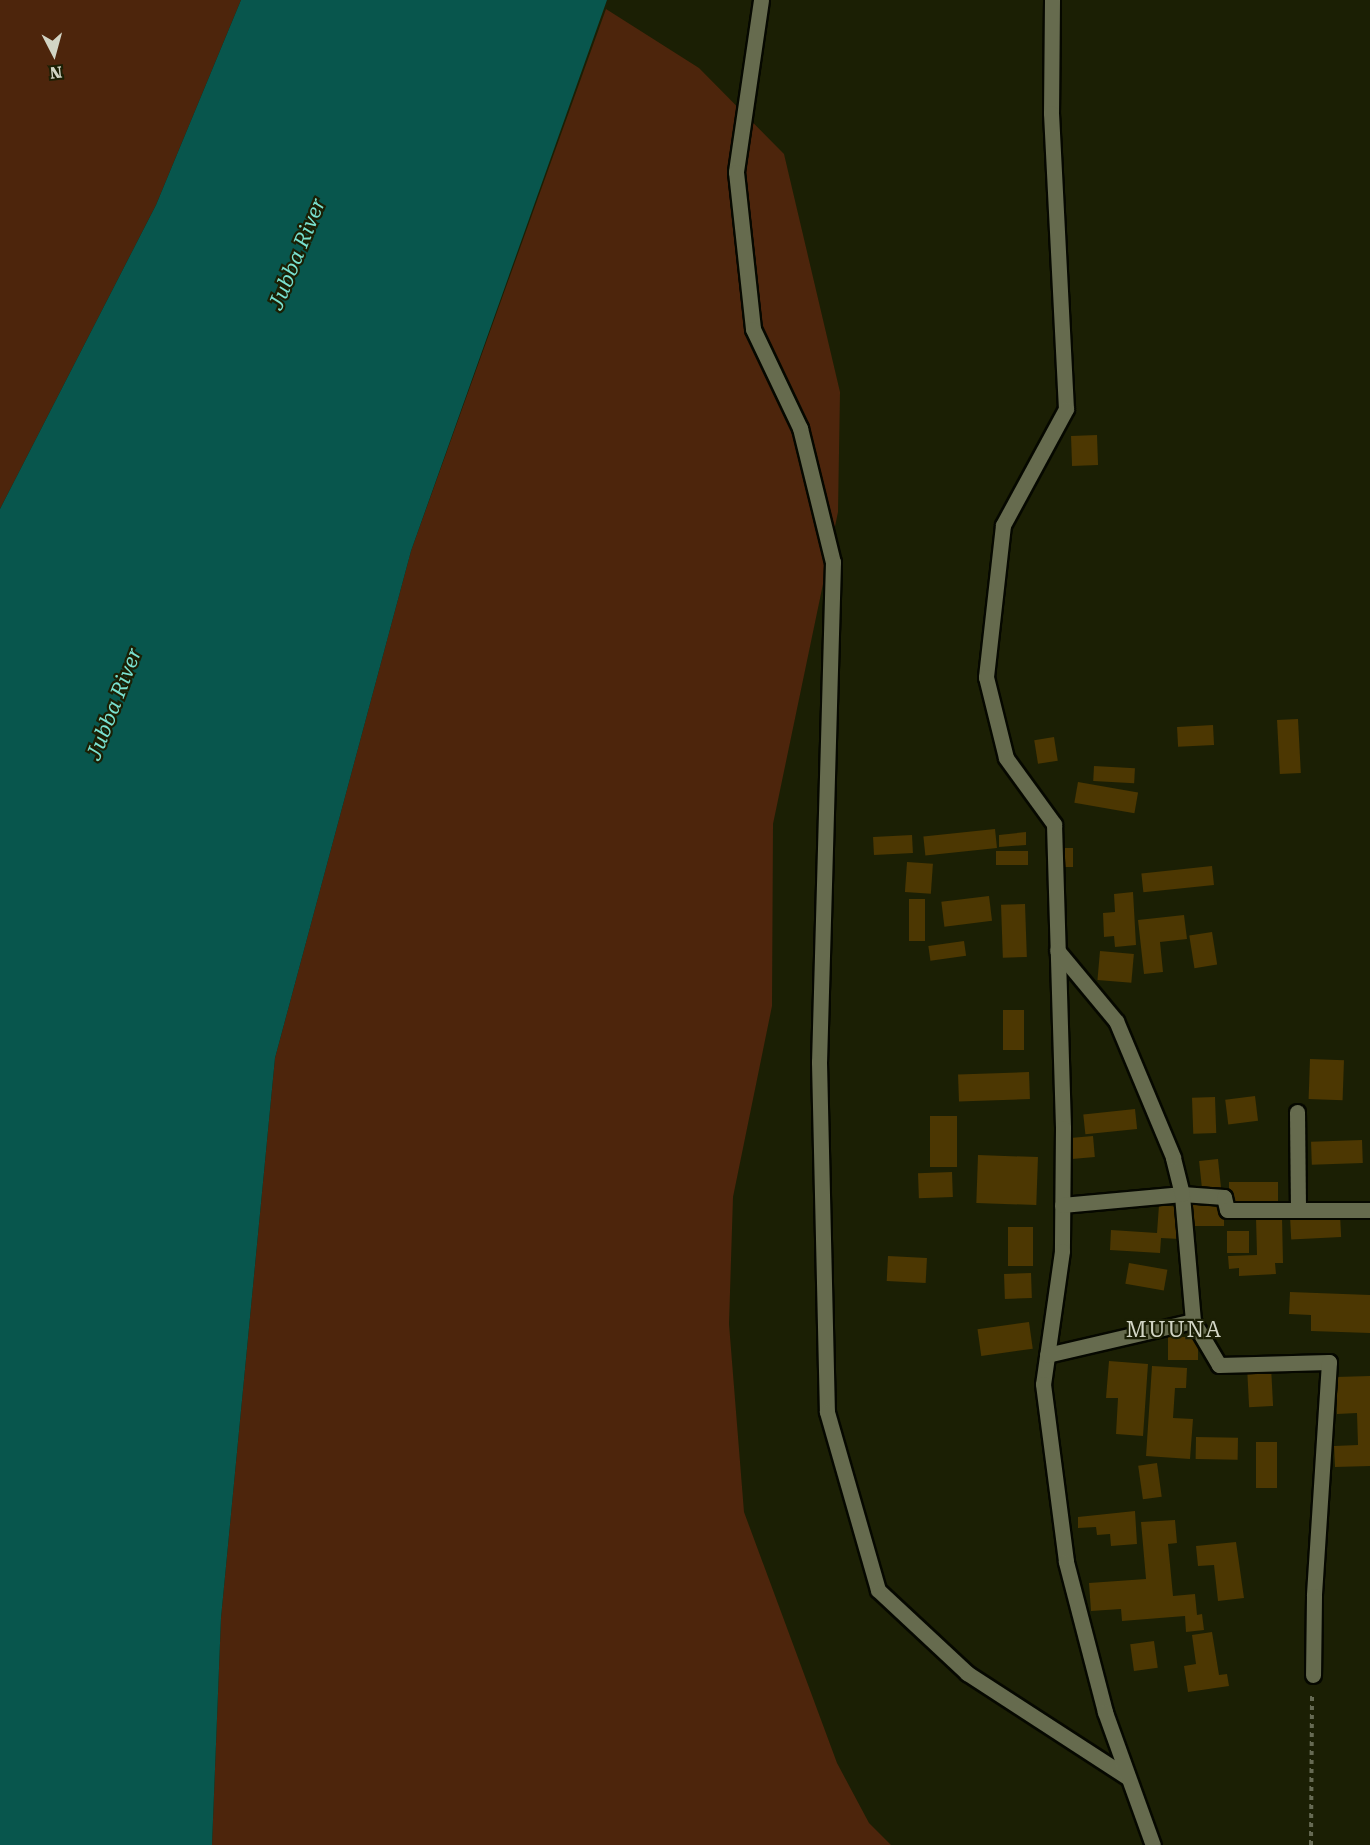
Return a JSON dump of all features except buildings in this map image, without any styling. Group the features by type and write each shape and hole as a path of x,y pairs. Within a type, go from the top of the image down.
{"street":[{"path":"761,0 736,172 753,329 800,428 833,562 819,1062 827,1412 878,1590 968,1673 1128,1777"},
{"path":"1052,0 1051,113 1066,409 1003,525 986,677 1006,758 1054,824 1062,1251 1043,1384 1065,1562 1106,1712 1153,1845"},
{"path":"1057,950 1116,1021 1173,1157 1182,1194 1193,1321 1219,1365 1329,1362 1314,1596 1312,1675"},
{"path":"1298,1112 1298,1210"},
{"path":"1062,1205 1182,1194 1224,1197 1227,1210 1370,1210"},
{"path":"1047,1355 1193,1321"}],"path":[{"path":"1311,1845 1312,1675"}],"shaded area":[{"path":"0,0 241,0 156,205 0,509"},
{"path":"606,9 699,68 784,154 840,392 838,512 773,824 772,1006 733,1197 729,1324 744,1512 837,1763 869,1823 891,1845 212,1845 221,1618 275,1058 411,551"}],"water":[{"name":"Jubba River","path":"241,0 607,0 411,551 275,1058 221,1618 212,1845 0,1845 0,509 156,205"}],"district":[{"name":"MUUNA","path":"1174,1330"}]}
